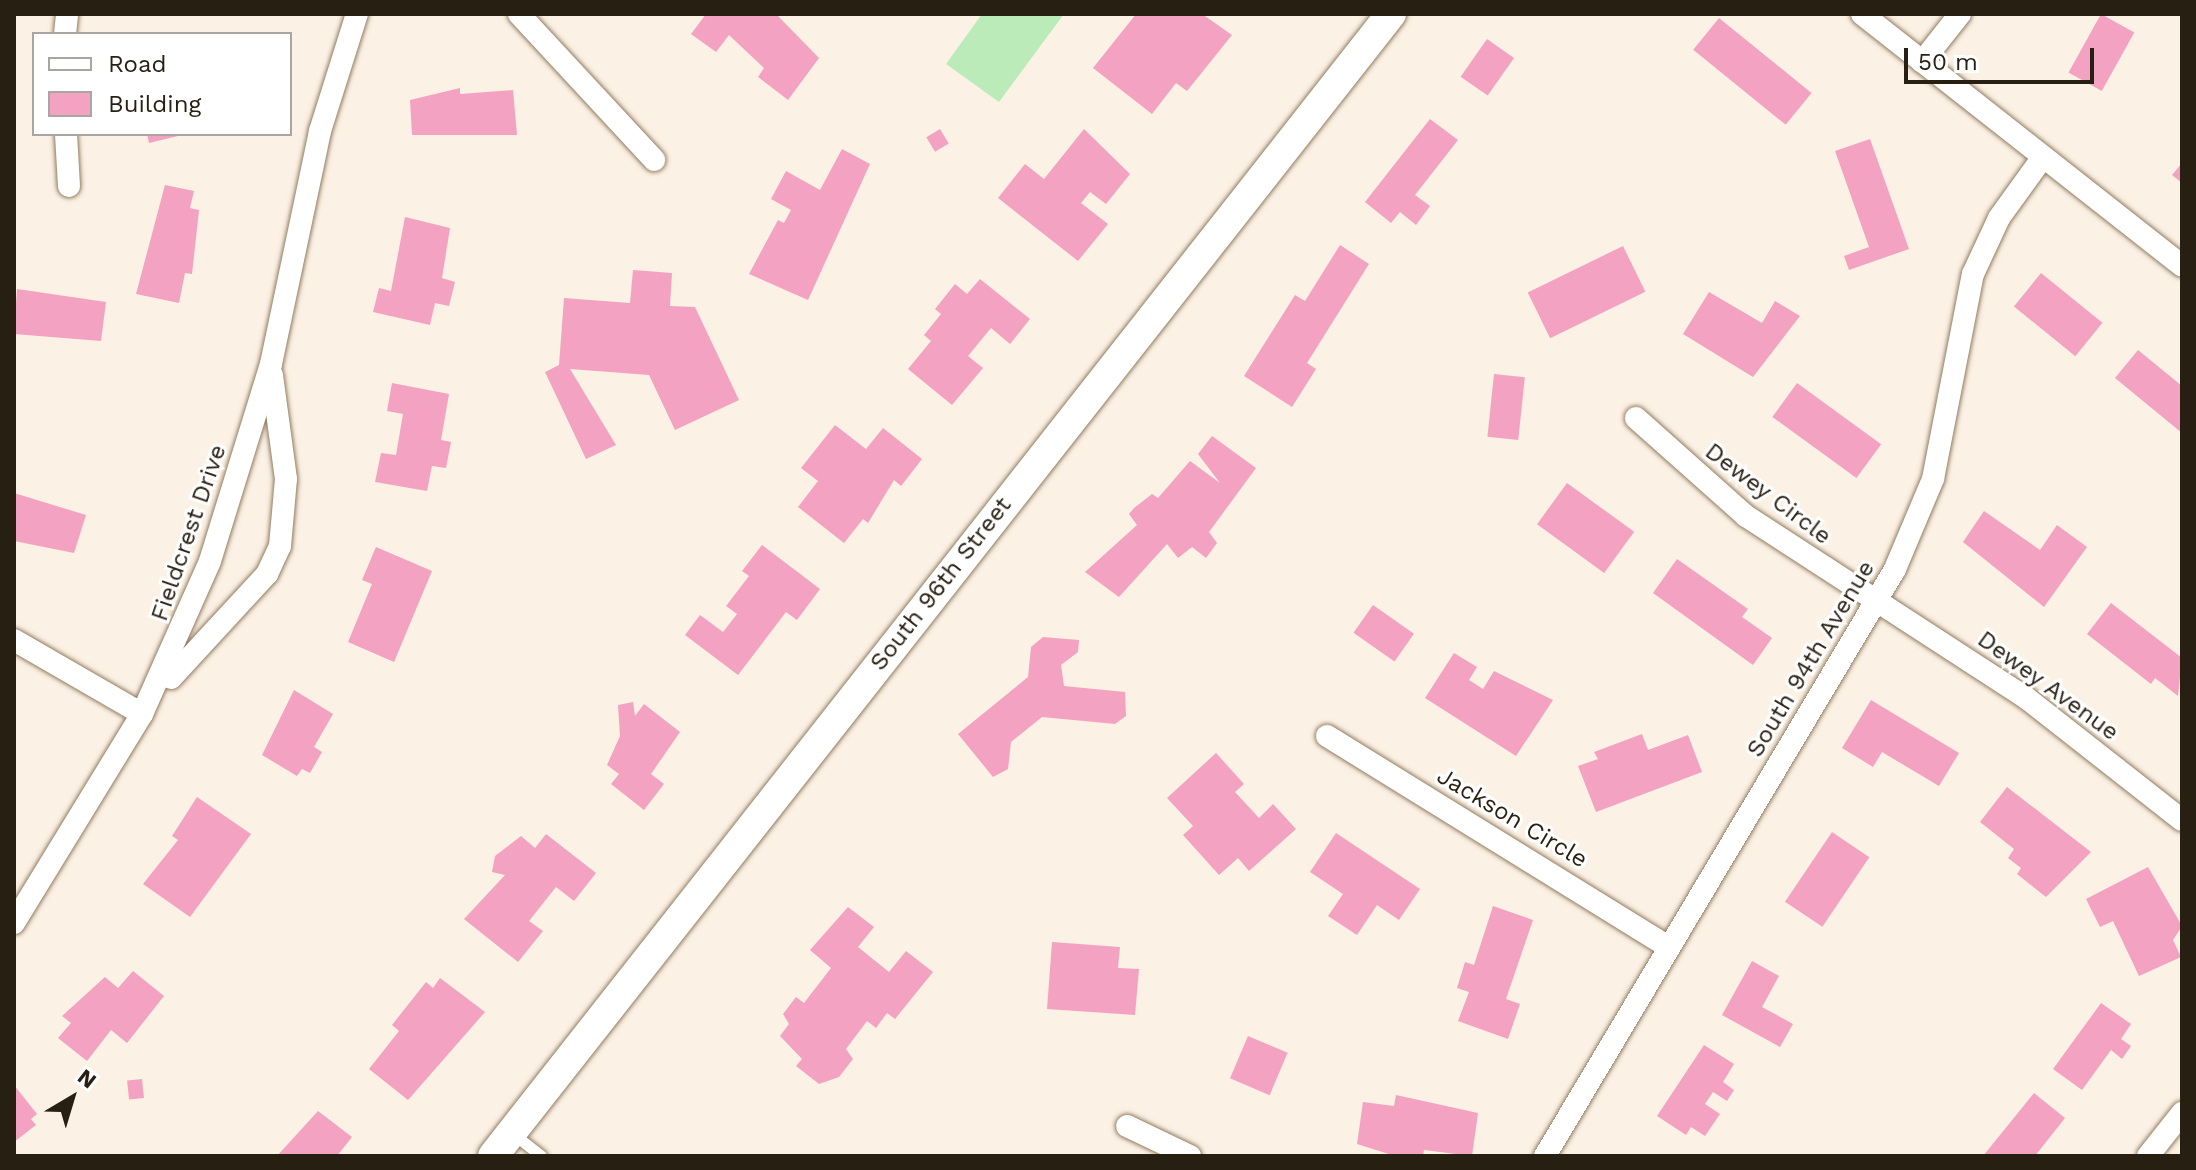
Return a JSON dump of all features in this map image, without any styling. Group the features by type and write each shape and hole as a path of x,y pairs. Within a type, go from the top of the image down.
{"street":[{"name":"Fieldcrest Drive","path":"14,923 142,714 210,561 271,364 320,131 357,14"},
{"path":"519,14 654,160"},
{"name":"South 96th Street","path":"502,1144 1391,14"},
{"path":"1862,14 2182,266"},
{"path":"1922,62 1960,14"},
{"path":"66,136 69,186"},
{"name":"South 94th Avenue","path":"1545,1156 1877,601 1933,479 1973,274 1999,218 2043,157"},
{"name":"Fieldcrest Drive","path":"142,714 267,574 280,546 286,479 271,364"},
{"name":"Dewey Circle","path":"1636,418 1746,516 1877,601"},
{"name":"Dewey Avenue","path":"1877,601 2025,697 2182,820"},
{"path":"14,640 142,714"},
{"name":"Jackson Circle","path":"1327,736 1669,947"},
{"path":"2148,1156 2182,1113"},
{"path":"1127,1126 1190,1156"}],"lane":[{"path":"502,1144 541,1156"}],"green space":[{"path":"982,14 1064,14 999,102 946,64"}],"building":[{"path":"706,14 776,14 819,58 788,100 758,77 764,68 729,35 716,52 691,34"},
{"path":"1136,14 1202,14 1232,35 1187,91 1176,83 1152,114 1093,68"},
{"path":"2101,14 2134,32 2102,91 2069,73"},
{"path":"1719,18 1811,93 1786,125 1693,50"},
{"path":"1487,39 1514,58 1488,96 1461,77"},
{"path":"460,88 460,94 513,90 517,135 412,135 410,100"},
{"path":"1430,119 1458,140 1415,195 1430,206 1416,225 1400,212 1391,223 1365,202"},
{"path":"940,129 949,144 935,152 926,137"},
{"path":"1084,129 1130,174 1106,204 1090,192 1081,203 1108,224 1078,261 998,198 1025,164 1044,179"},
{"path":"147,136 178,136 149,143"},
{"path":"1870,139 1909,249 1849,270 1844,256 1869,247 1835,151"},
{"path":"842,149 870,164 808,300 749,274 778,220 784,223 791,210 771,199 786,171 820,190"},
{"path":"2182,163 2182,183 2172,175"},
{"path":"165,185 194,191 190,208 199,210 192,274 185,273 179,303 136,294"},
{"path":"405,217 450,228 442,278 455,282 449,306 435,303 430,325 373,312 379,288 391,291"},
{"path":"1340,245 1369,264 1307,363 1316,369 1292,407 1244,376 1295,295 1305,301"},
{"path":"1623,246 1645,292 1550,338 1528,292"},
{"path":"633,270 672,273 670,306 695,307 739,400 675,430 649,375 570,369 616,445 586,459 545,372 559,365 564,298 630,303"},
{"path":"2041,273 2102,323 2075,356 2014,306"},
{"path":"980,279 1030,319 1010,344 991,328 968,356 983,368 952,405 908,369 931,341 924,335 941,314 935,309 955,284 967,294"},
{"path":"17,289 106,302 101,341 14,334"},
{"path":"1709,292 1762,323 1775,301 1800,316 1753,377 1683,334"},
{"path":"2138,350 2182,386 2182,433 2115,378"},
{"path":"1494,374 1525,377 1518,440 1487,437"},
{"path":"392,383 449,394 441,440 451,442 446,468 432,466 427,491 375,482 381,453 396,455 403,414 387,411"},
{"path":"1797,383 1881,444 1856,478 1772,417"},
{"path":"835,425 866,449 883,428 922,459 901,486 894,480 868,523 863,519 844,543 798,507 818,481 801,468"},
{"path":"1212,436 1256,468 1209,532 1217,543 1206,558 1192,547 1178,558 1167,544 1119,597 1085,572 1137,525 1129,514 1134,508 1152,494 1158,498 1190,461 1220,483 1198,454"},
{"path":"1567,483 1634,532 1604,573 1537,524"},
{"path":"14,493 86,515 74,553 14,541"},
{"path":"1984,511 2040,550 2057,525 2087,547 2044,607 1963,542"},
{"path":"762,545 820,589 797,620 786,612 738,675 685,635 700,615 723,632 737,614 726,606 749,576 742,571"},
{"path":"376,547 432,571 394,662 348,642 372,584 362,580"},
{"path":"1677,559 1748,609 1742,617 1772,638 1753,665 1653,593"},
{"path":"2111,603 2182,658 2178,696 2155,678 2151,684 2087,634"},
{"path":"1373,605 1414,634 1394,662 1353,633"},
{"path":"1043,637 1079,640 1078,652 1061,665 1064,686 1125,692 1126,716 1115,724 1042,717 1011,742 1008,769 993,777 958,734 1028,677 1031,647"},
{"path":"1454,653 1477,667 1469,680 1483,689 1494,671 1553,700 1516,756 1425,698"},
{"path":"294,690 333,714 314,747 322,752 310,773 302,769 297,776 262,755"},
{"path":"1871,700 1959,753 1939,786 1882,752 1873,767 1842,748"},
{"path":"633,702 635,716 644,704 680,732 651,774 664,784 644,810 611,784 619,774 607,765 620,736 618,705"},
{"path":"1642,734 1648,750 1688,735 1702,772 1596,812 1578,766 1598,759 1594,752"},
{"path":"1216,753 1244,784 1235,792 1259,818 1273,804 1296,829 1249,871 1238,858 1219,875 1183,835 1193,826 1167,798"},
{"path":"2007,787 2091,852 2046,897 2017,874 2021,868 2008,858 2014,849 1980,822"},
{"path":"197,797 251,834 190,917 143,884 178,840 172,836"},
{"path":"1832,832 1869,857 1822,927 1785,902"},
{"path":"1336,833 1420,889 1399,920 1377,905 1357,935 1328,916 1343,894 1310,872"},
{"path":"546,834 596,873 574,901 556,887 529,921 543,931 518,962 464,919 505,875 492,872 495,856 521,836 535,848"},
{"path":"2148,867 2182,926 2173,940 2181,957 2139,976 2113,921 2100,927 2086,899"},
{"path":"1493,906 1533,920 1506,999 1520,1004 1508,1039 1458,1021 1469,992 1457,988 1465,962 1474,965"},
{"path":"848,907 874,927 858,947 889,972 906,951 933,972 895,1019 887,1013 876,1028 867,1021 846,1049 853,1059 839,1077 819,1084 796,1066 802,1059 780,1036 789,1024 783,1014 796,997 804,1003 831,968 810,950"},
{"path":"1052,942 1120,947 1118,968 1139,969 1135,1015 1047,1009"},
{"path":"1752,961 1779,976 1762,1007 1793,1024 1780,1047 1722,1015"},
{"path":"133,971 164,996 127,1043 111,1030 87,1061 58,1038 71,1023 62,1016 105,977 118,988"},
{"path":"440,978 485,1012 408,1100 369,1069 399,1031 392,1025 426,982 433,988"},
{"path":"2101,1003 2131,1024 2121,1039 2131,1046 2122,1059 2111,1050 2082,1090 2053,1069"},
{"path":"1248,1036 1288,1053 1270,1095 1230,1078"},
{"path":"1704,1045 1734,1064 1723,1082 1734,1090 1727,1101 1713,1092 1705,1104 1720,1114 1705,1136 1691,1127 1686,1135 1657,1116"},
{"path":"142,1079 144,1098 129,1099 127,1081"},
{"path":"14,1085 37,1114 31,1119 36,1125 14,1142"},
{"path":"2034,1093 2065,1118 2035,1156 1983,1156"},
{"path":"1396,1095 1478,1113 1472,1156 1424,1150 1423,1156 1395,1156 1357,1144 1363,1102 1394,1106"},
{"path":"318,1111 352,1137 337,1156 277,1156"}]}
